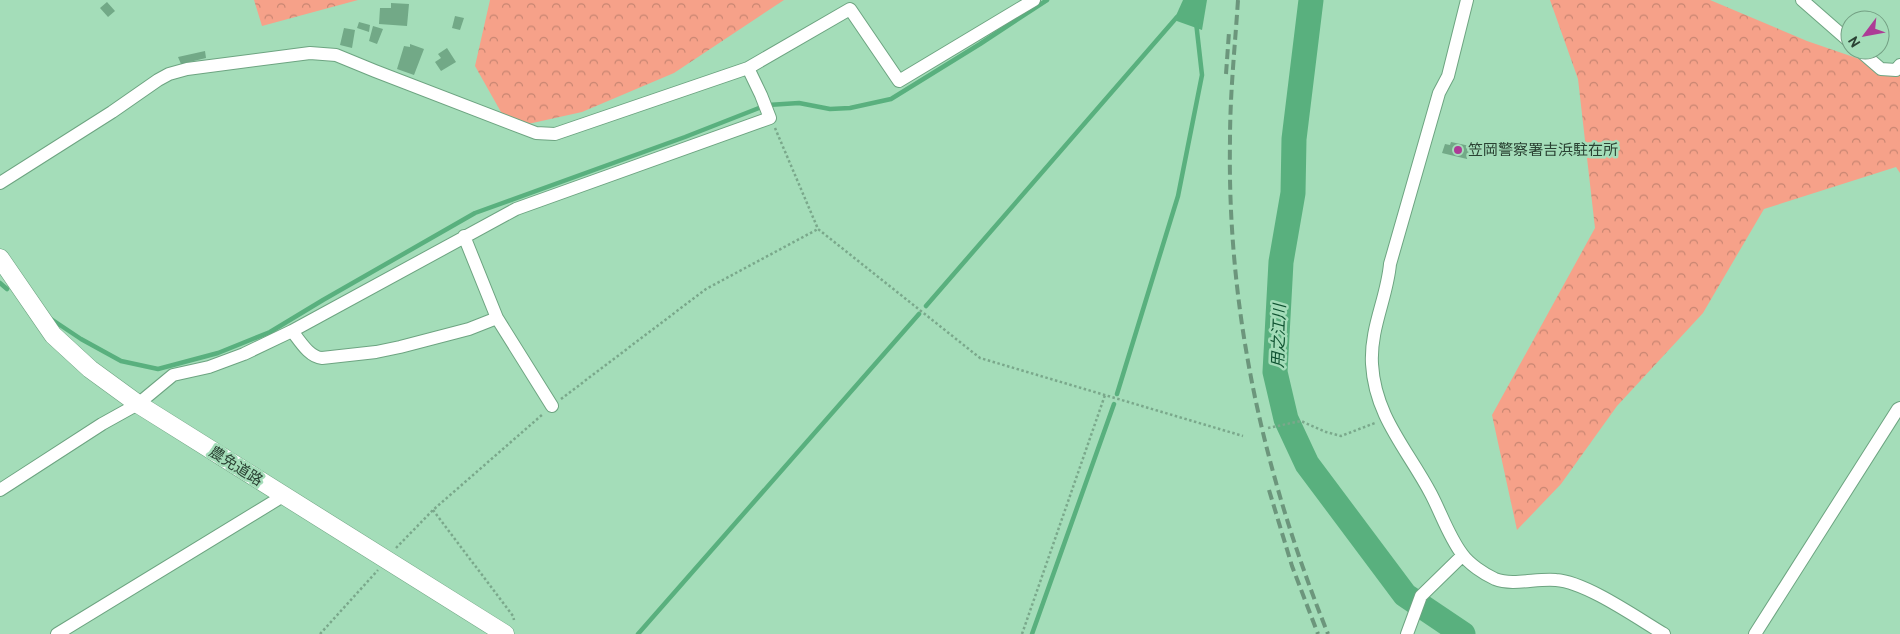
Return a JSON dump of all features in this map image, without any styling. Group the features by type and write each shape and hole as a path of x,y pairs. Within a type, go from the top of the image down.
{"street":[{"path":"0,183 112,112 158,80 187,68 310,53 336,55 536,132 555,134 748,70 850,8 899,81 1034,0"},
{"path":"1467,0 1448,76 1438,93 1390,264 1372,336 1372,365 1380,402 1395,437 1430,492 1462,556 1483,572 1498,580 1557,580 1576,585 1612,603 1664,634"},
{"path":"1802,0 1840,33"},
{"path":"1870,60 1880,69 1896,70 1900,65"},
{"path":"0,490 102,424 138,404 173,375 209,367 244,354 292,331 464,236 533,201 768,116 761,95 748,70"},
{"path":"464,236 497,318 552,406"},
{"name":"農免道路","path":"0,258 54,335 90,370 138,404 283,496 384,557 510,629"},
{"path":"292,331 310,353 318,358 322,358 376,352 400,347 469,329 497,318"},
{"path":"1755,634 1900,408"},
{"path":"57,634 283,496"},
{"path":"1407,634 1421,596 1462,556"}],"path":[{"path":"768,116 818,229 980,358 1243,436"},
{"path":"320,634 384,557 433,510 552,406 706,289 818,229"},
{"path":"1022,634 1105,395"},
{"path":"1268,428 1301,421 1326,432 1341,436 1386,419"},
{"path":"433,510 513,616 510,629"}],"green space":[{"path":"254,0 358,0 262,26"},
{"path":"490,0 784,0 674,73 582,112 510,128 475,66"},
{"path":"1550,0 1710,0 1807,41 1840,52 1840,60 1862,60 1900,73 1900,173 1896,167 1764,209 1703,313 1617,406 1561,484 1517,530 1492,415 1595,228 1578,79"}],"shaded area":[{"path":"1183,0 1207,0 1202,30 1174,20"}],"building":[{"path":"107,2 115,11 108,17 100,8"},
{"path":"391,3 409,4 407,26 379,24 380,8 391,8"},
{"path":"455,16 464,18 460,30 452,28"},
{"path":"359,22 370,25 369,32 357,28"},
{"path":"373,26 383,29 377,44 369,41"},
{"path":"344,28 355,30 352,48 340,45"},
{"path":"410,44 424,49 414,75 397,69 404,46 410,47"},
{"path":"447,48 456,62 441,71 435,62 441,58 438,54"},
{"path":"205,51 206,58 181,64 178,57"},
{"path":"1451,142 1470,146 1467,159 1442,153 1445,144 1450,145"}],"waterway":[{"path":"768,105 799,103 830,109 850,108 891,99 1047,0"},
{"name":"用之江川","path":"1311,0 1294,139 1293,193 1281,262 1275,372 1286,419 1307,464 1405,595 1463,634"},
{"path":"926,306 1177,17"},
{"path":"1117,394 1178,196 1202,75 1196,22"},
{"path":"51,319 81,339 121,361 158,369 218,353 270,332 475,213 685,137 759,108"},
{"path":"0,283 7,289"},
{"path":"638,634 919,314"},
{"path":"1032,634 1114,404"}],"railway":[{"path":"1238,0 1230,140 1231,204 1235,267 1243,330 1254,392 1285,514 1328,634"},
{"path":"1226,74 1229,32"},
{"path":"1269,490 1292,566 1318,634"}],"place":[{"name":"笠岡警察署吉浜駐在所","path":"1458,150"}]}
